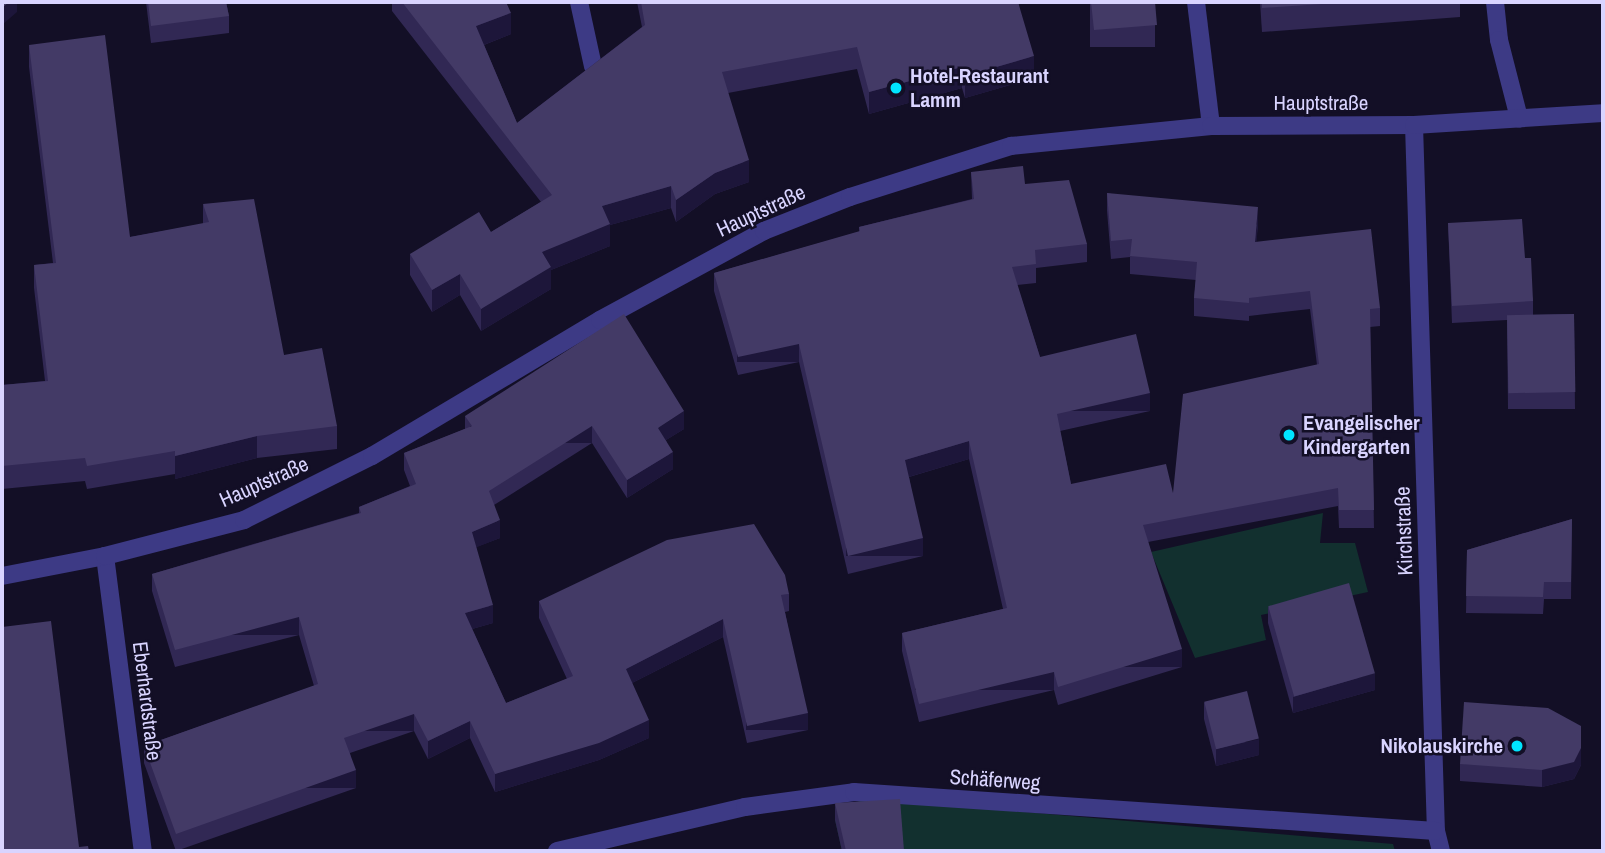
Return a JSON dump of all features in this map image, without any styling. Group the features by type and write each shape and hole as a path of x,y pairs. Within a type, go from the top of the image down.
{"street":[{"path":"579,2 593,66"},
{"path":"1196,2 1210,126"},
{"path":"1495,2 1499,40 1519,118"},
{"name":"Hauptstraße","path":"2,576 105,556 244,520 372,456 600,320 764,231 850,197 1011,146 1210,126 1414,125 1603,113"},
{"name":"Kirchstraße","path":"1414,125 1436,831 1441,851"},
{"name":"Eberhardstraße","path":"105,556 143,851"},
{"name":"Schäferweg","path":"557,851 745,807 854,792 1436,831"}],"green space":[{"path":"1323,513 1320,543 1355,543 1368,592 1261,615 1266,640 1195,658 1151,552"},
{"path":"863,798 1393,844 1395,851 842,851 835,820"}],"building":[{"path":"148,2 226,2 229,16 151,26"},
{"path":"402,2 506,2 511,13 476,26 517,123 645,25 641,2 1018,2 1034,56 965,76 962,67 869,92 857,47 722,72 749,160 715,173 676,200 671,186 602,206 610,224 542,252 551,267 481,309 460,274 432,290 410,254 479,212 491,232 552,195"},
{"path":"1091,2 1155,2 1157,25 1094,30"},
{"path":"1262,2 1352,2 1262,8"},
{"path":"105,35 130,237 209,222 203,204 254,199 284,355 322,348 337,426 257,436 175,456 175,451 87,466 85,458 2,466 2,385 48,381 34,265 56,263 29,45"},
{"path":"1023,166 1025,184 1069,180 1087,244 1035,250 1036,264 1012,267 1040,357 1136,334 1150,393 1057,414 1071,484 1166,464 1173,493 1183,394 1319,364 1310,291 1249,298 1249,303 1194,298 1197,262 1130,256 1132,239 1111,241 1107,193 1258,207 1255,242 1371,229 1380,308 1370,309 1374,510 1339,510 1338,488 1143,525 1182,649 1058,687 1054,672 919,704 902,633 1007,608 969,441 905,460 923,538 848,556 799,344 738,357 714,273 860,231 859,227 974,199 971,172"},
{"path":"1522,219 1525,258 1531,258 1533,301 1452,306 1448,223"},
{"path":"624,314 684,411 658,428 673,452 627,480 592,426 489,491 500,520 472,532 493,605 465,613 506,703 573,676 539,601 667,540 754,524 785,575 789,594 781,595 808,713 747,726 723,619 626,669 649,720 599,743 495,774 470,721 428,741 414,714 344,738 356,770 176,834 144,746 318,684 299,617 175,650 152,574 361,513 359,507 416,484 404,453 472,426 465,416"},
{"path":"1574,314 1575,392 1508,393 1507,315"},
{"path":"1572,519 1571,582 1544,582 1543,597 1466,596 1467,550"},
{"path":"1349,583 1375,673 1294,697 1268,606"},
{"path":"51,621 79,847 88,846 89,851 2,851 2,627"},
{"path":"1247,691 1259,739 1216,749 1204,702"},
{"name":"Nikolauskirche","path":"1464,702 1548,708 1581,726 1581,748 1574,762 1542,770 1460,764"},
{"path":"900,799 904,851 846,851 835,803"}],"place":[{"name":"Hotel-Restaurant Lamm","path":"896,88"},
{"name":"Evangelischer Kindergarten","path":"1289,435"},
{"name":"Nikolauskirche","path":"1517,746"}]}
